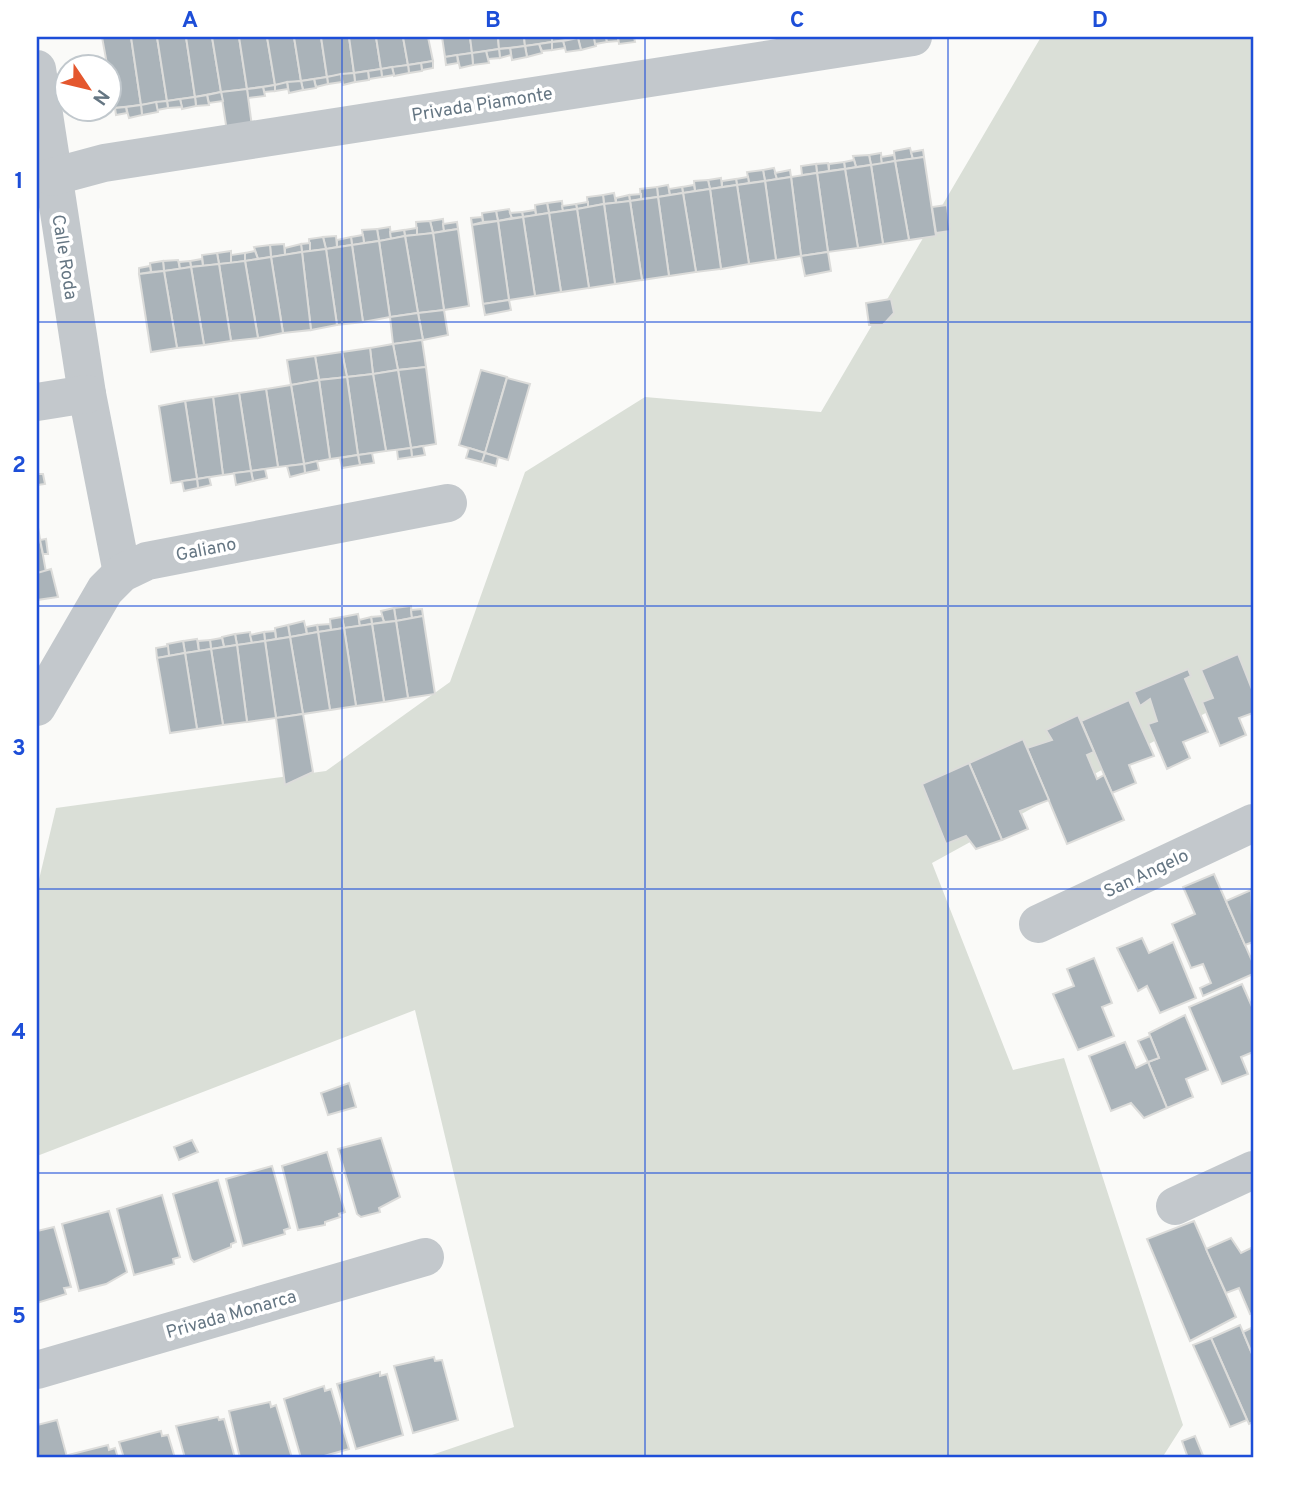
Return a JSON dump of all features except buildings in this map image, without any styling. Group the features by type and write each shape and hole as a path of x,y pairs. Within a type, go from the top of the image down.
{"street":[{"name":"Privada Piamonte","path":"52,177 117,161 914,37"},
{"name":"Calle Roda","path":"37,69 87,394 122,573"},
{"path":"37,402 87,394"},
{"name":"Galiano","path":"37,707 105,590 122,573 147,561 448,503"},
{"name":"San Angelo","path":"1038,924 1253,823"},
{"path":"1175,1206 1253,1170"},
{"name":"Privada Monarca","path":"37,1370 425,1256"}],"shaded area":[{"path":"1041,37 1253,37 1253,687 932,863 1013,1070 1064,1058 1183,1425 1162,1458 423,1458 514,1427 415,1010 37,1156 37,888 56,808 326,771 450,682 525,472 645,397 821,412"}]}
